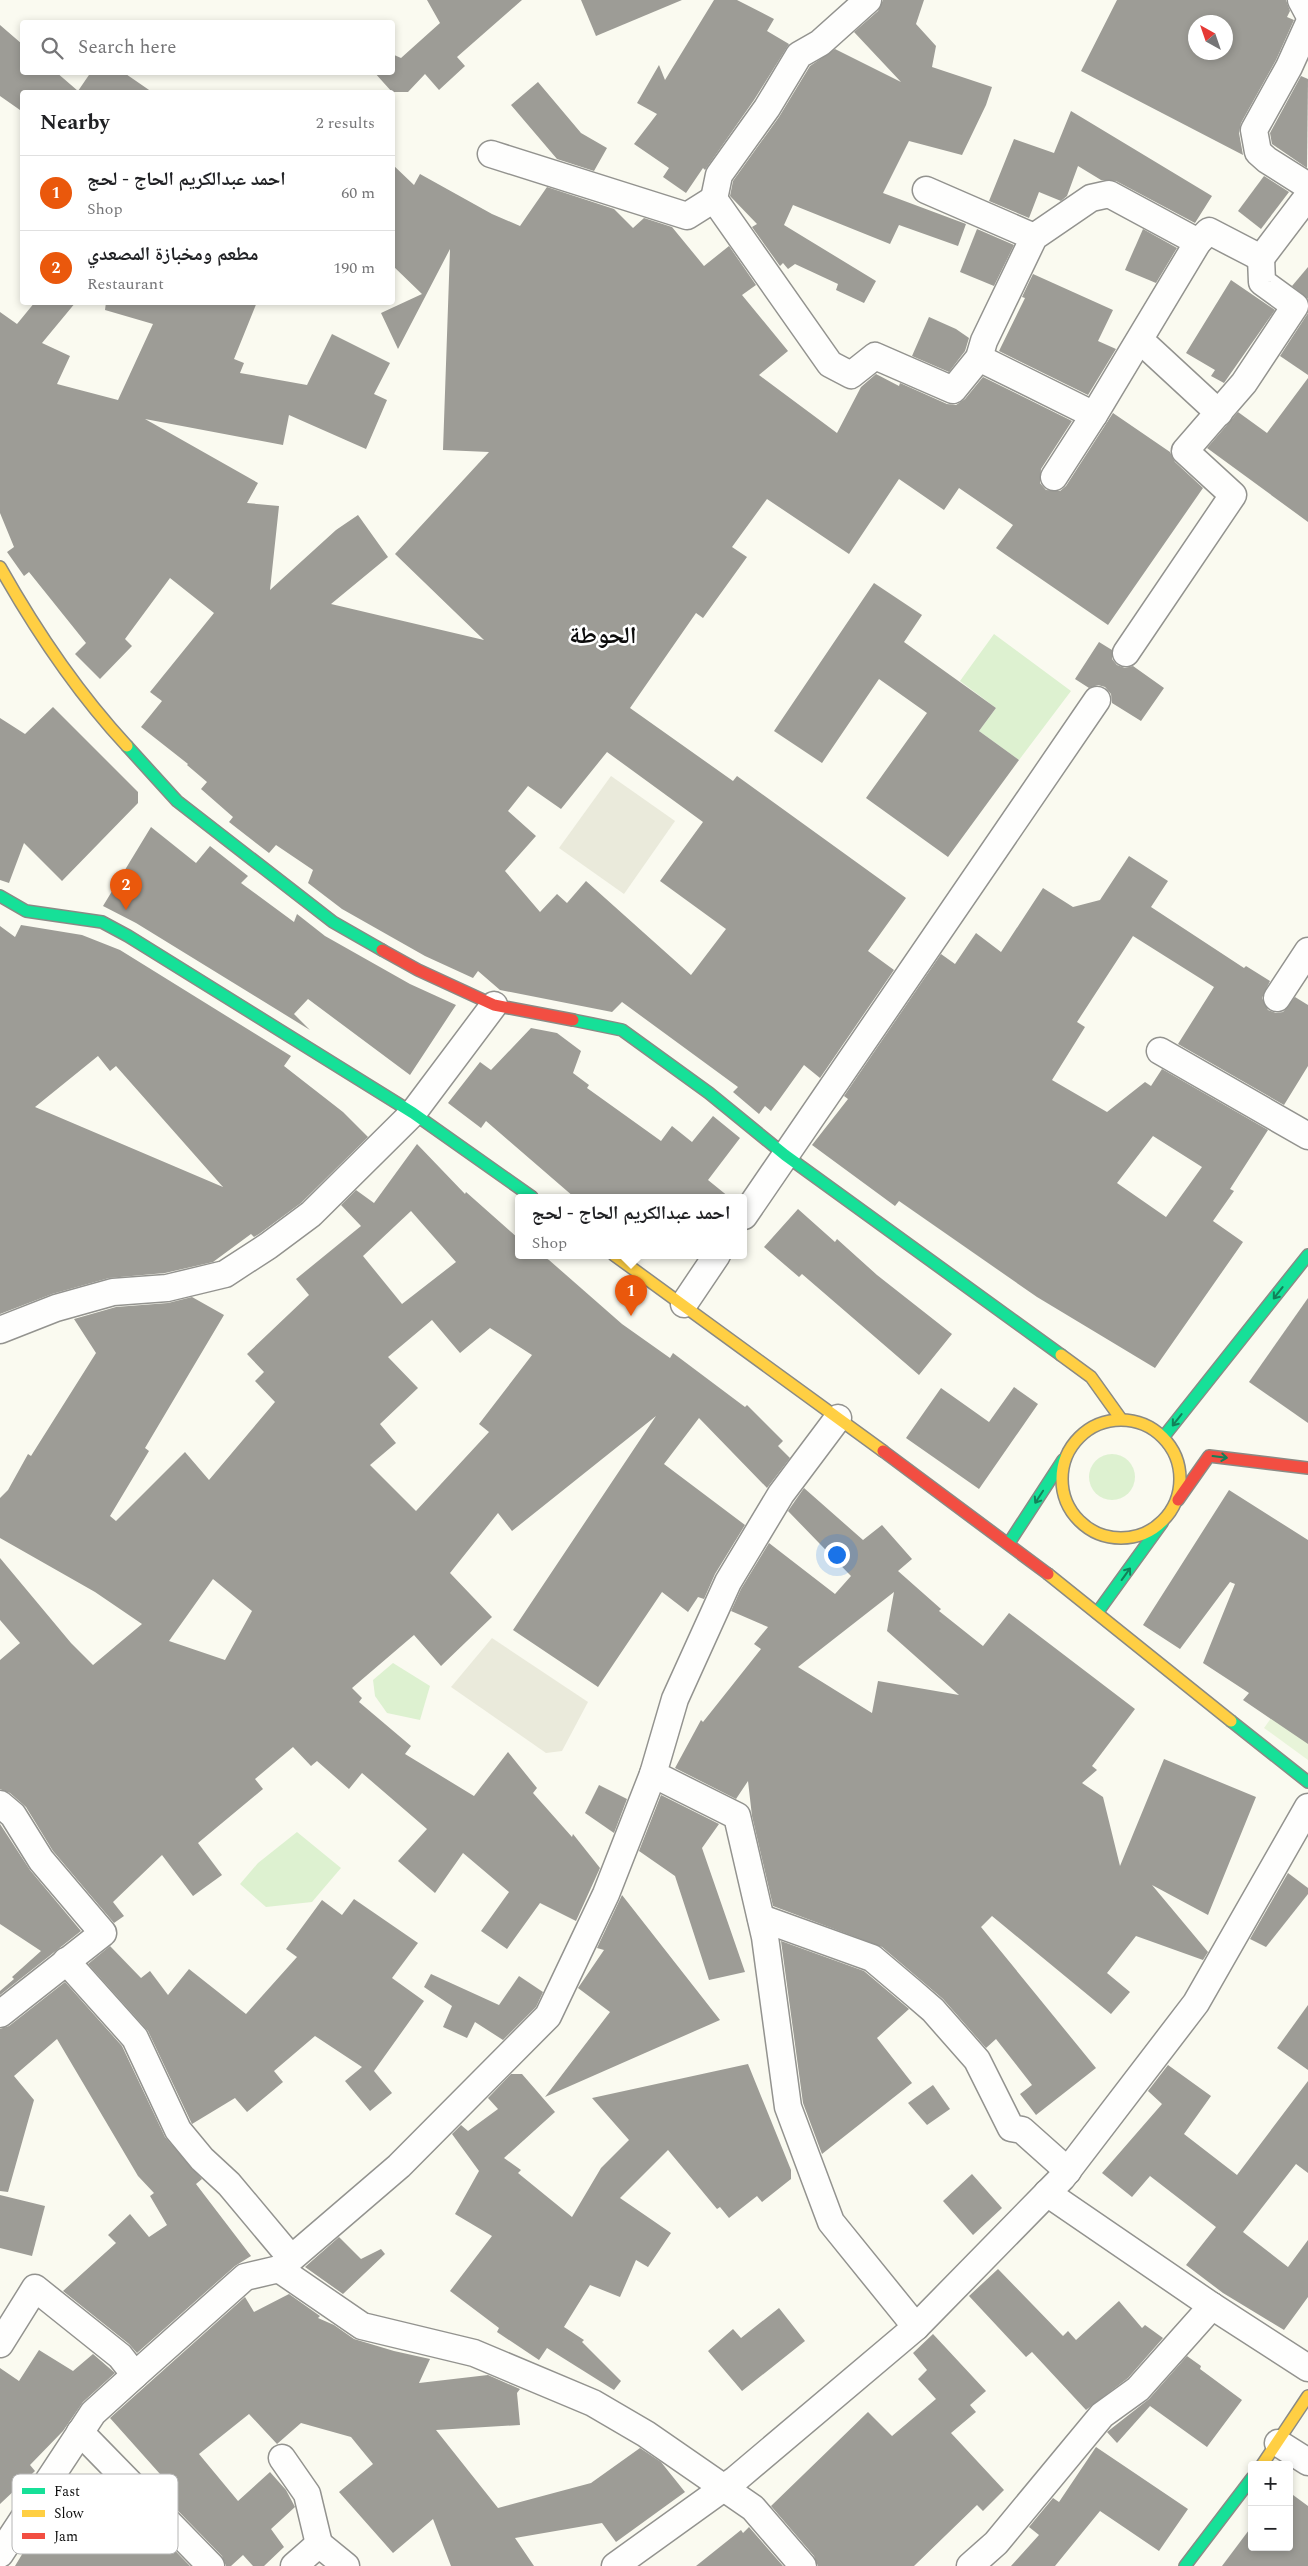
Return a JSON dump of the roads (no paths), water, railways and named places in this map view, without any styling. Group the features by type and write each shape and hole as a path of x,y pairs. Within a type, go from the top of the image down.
{"street":[{"path":"491,154 687,216 714,199 719,175 767,108 800,55 820,43 868,0"},
{"path":"1301,0 1308,13"},
{"path":"1308,25 1289,67 1254,130 1258,152 1266,160 1308,186"},
{"path":"926,190 1034,237"},
{"path":"714,199 830,364 851,375 875,356 953,390 979,358 984,341 1034,237 1091,198 1109,194 1198,242"},
{"path":"1126,653 1233,495 1185,452 1244,384 1295,306 1262,282 1261,258 1308,196"},
{"path":"1054,477 1140,340 1198,242 1208,231 1261,258"},
{"path":"1140,340 1219,412"},
{"path":"979,358 1094,415"},
{"path":"0,567 31,622 96,712 177,801 333,922 418,970 494,1005 622,1030 709,1093 785,1155 1091,1377 1121,1419"},
{"path":"747,1212 1097,700"},
{"path":"0,896 26,910 102,922 111,927 413,1113 528,1194"},
{"path":"1277,998 1308,951"},
{"path":"0,1330 56,1308 113,1292 167,1288 225,1274 268,1246 311,1214 413,1113 494,1005"},
{"path":"1160,1051 1308,1136"},
{"path":"1165,1435 1308,1255"},
{"path":"620,1259 684,1304 1009,1543 1308,1782"},
{"path":"684,1304 714,1259"},
{"path":"52,2474 92,2413 245,2277 285,2263 399,2166 548,2016 606,1894 654,1774 675,1699 728,1582 780,1494 838,1418"},
{"path":"1009,1543 1078,1437 1098,1423 1121,1419 1144,1423 1165,1435 1176,1455 1182,1478 1177,1501"},
{"path":"1066,1456 1061,1480 1066,1502 1079,1522 1098,1535 1122,1539 1145,1534 1164,1521"},
{"path":"1097,1613 1209,1456 1308,1468"},
{"path":"654,1774 737,1816 761,1918 788,2107 831,2222 916,2328"},
{"path":"0,1804 13,1815 41,1860 104,1933 0,2014"},
{"path":"615,2566 724,2488 916,2328 1068,2171 1196,2003 1308,1807"},
{"path":"761,1918 872,1958 934,2010 977,2060 1011,2128 1022,2130 1068,2171"},
{"path":"66,1961 135,2038 178,2130 202,2159 229,2184 285,2263 362,2326 474,2353 593,2403 646,2434 753,2508 803,2566"},
{"path":"1047,2193 1212,2306 1308,2368"},
{"path":"0,2344 35,2288 120,2356 135,2375"},
{"path":"970,2566 996,2543 1102,2415 1138,2388 1212,2306"},
{"path":"1265,2461 1308,2396"},
{"path":"80,2432 121,2474"},
{"path":"1278,2443 1308,2462"},
{"path":"282,2458 307,2494 319,2544 346,2566"},
{"path":"1185,2566 1248,2483"},
{"path":"178,2531 212,2566"},
{"path":"0,2554 12,2536"},
{"path":"294,2566 319,2544"}],"place":[{"name":"مطعم ومخبازة المصعدي","path":"126,910"},
{"name":"احمد عبدالكريم الحاج - لحج","path":"631,1316"}],"district":[{"name":"الحوطة","path":"603,635"}]}
